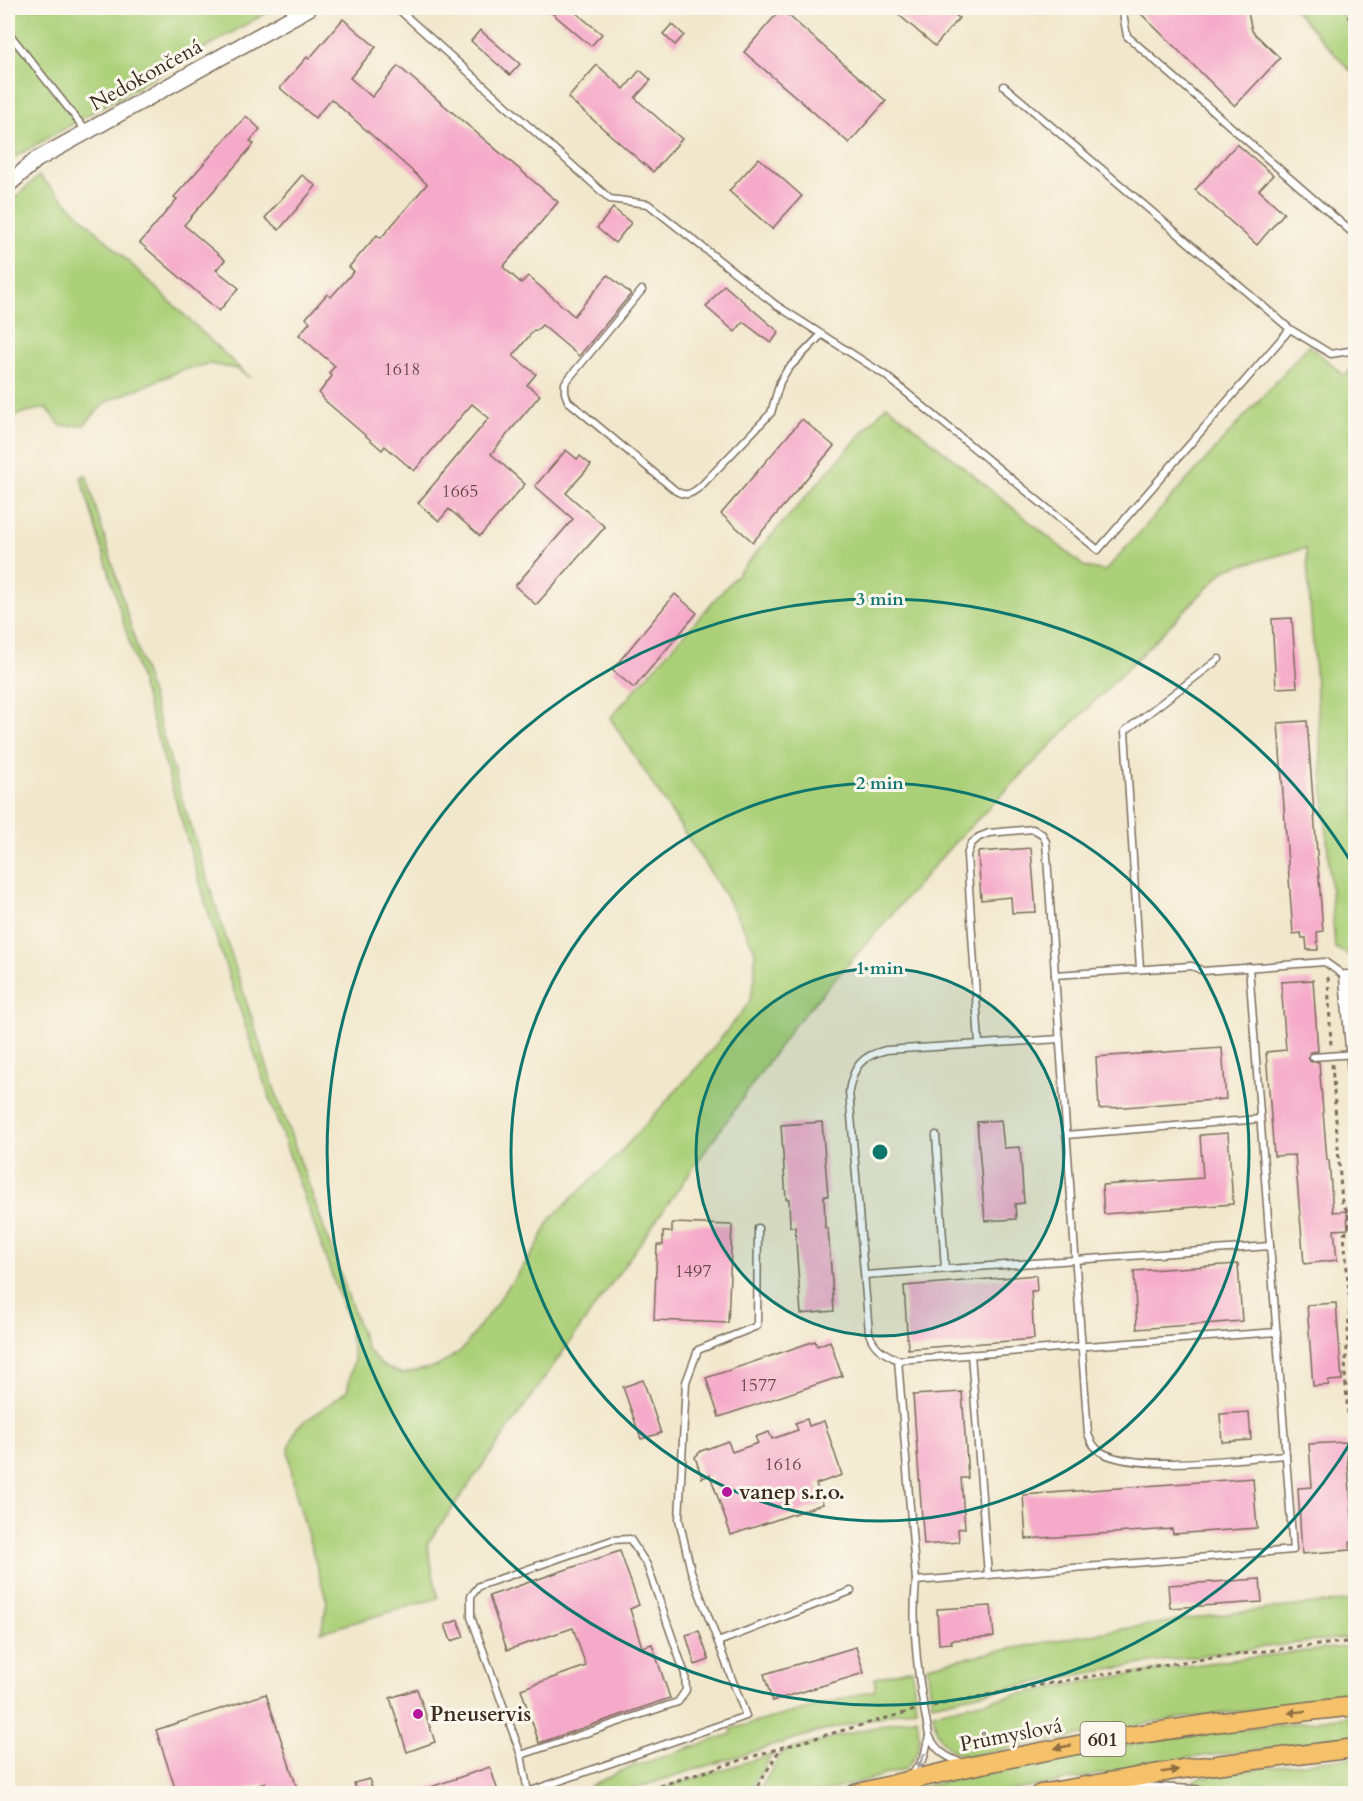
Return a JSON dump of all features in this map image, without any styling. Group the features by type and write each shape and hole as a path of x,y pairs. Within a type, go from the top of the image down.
{"main road":[{"name":"Průmyslová","path":"855,1794 973,1765 1145,1732 1268,1715 1356,1706"},
{"name":"601","path":"1040,1794 1071,1787 1248,1760 1356,1748"}],"street":[{"name":"Nedokončená","path":"8,185 36,160 309,8"},
{"path":"1346,977 1356,1096"},
{"path":"1071,1787 1178,1791 1199,1794"}],"lane":[{"path":"397,8 610,199 648,204 776,305 885,375 1098,550 1290,328"},
{"path":"1122,8 1127,36 1355,235"},
{"path":"8,32 87,132"},
{"path":"1004,86 1290,328 1331,354 1355,350"},
{"path":"642,290 565,383 565,393 568,401 676,491 684,495 692,494 700,487 771,413 780,382 787,370 822,334"},
{"path":"1140,969 1125,731 1219,659"},
{"path":"979,1044 967,855 971,844 979,837 989,833 1033,830 1042,834 1046,842 1081,1347 1091,1442 1103,1453 1156,1464 1286,1455"},
{"path":"1055,975 1192,966 1203,970 1325,962 1346,977"},
{"path":"916,1581 1293,1550 1249,967"},
{"path":"1060,1039 886,1050 871,1053 861,1061 852,1075 849,1091 871,1340 879,1350 898,1360 1277,1332"},
{"path":"1313,1057 1354,1054"},
{"path":"1066,1135 1260,1119"},
{"path":"936,1135 945,1269"},
{"path":"521,1755 678,1702 686,1690 685,1674 647,1565 630,1539 612,1540 479,1586 471,1596 471,1617 521,1755 528,1793 746,1716 691,1571 679,1519 686,1382 698,1350 757,1326 758,1228"},
{"path":"865,1275 1270,1246"},
{"path":"971,1354 988,1575"},
{"path":"898,1360 916,1581 913,1608 923,1708 933,1745 941,1753 962,1763 973,1765"},
{"path":"718,1642 851,1591"},
{"path":"905,1781 919,1767 929,1736"}],"path":[{"path":"1343,8 1356,28"},
{"path":"1329,965 1328,991 1342,1204 1348,1211 1349,1230 1344,1234 1350,1305 1345,1374 1356,1519"},
{"path":"634,1794 780,1748 923,1708 1031,1685 1297,1647 1356,1641"},
{"path":"753,1794 780,1748"}],"green space":[{"path":"8,8 275,8 18,155 8,164"},
{"path":"1293,8 1355,8 1355,76"},
{"path":"39,176 250,378 237,369 209,364 182,370 106,402 84,425 61,426 46,408 8,418 8,204"},
{"path":"1309,345 1345,376 1355,364 1355,962 1349,955 1335,948 1306,548 1226,569 954,843 793,1027 427,1544 438,1598 321,1632 327,1602 294,1487 288,1450 297,1427 347,1391 354,1359 348,1321 273,1109 214,931 81,477 86,475 178,786 273,1085 367,1349 381,1365 402,1374 438,1366 463,1349 535,1250 551,1218 615,1158 701,1063 749,1003 755,979 755,951 747,934 723,892 610,718 887,405 1085,567 1105,571"},
{"path":"1355,1600 1355,1637 1143,1664 1037,1682 932,1704 927,1666 1033,1644 1140,1626 1247,1611"},
{"path":"1355,1646 1355,1697 1167,1720 969,1756 947,1747 939,1736 934,1721 933,1713 1090,1681 1249,1658"},
{"path":"912,1669 916,1708 807,1735 619,1793 578,1793 620,1771 732,1734 731,1729 875,1690 875,1678"},
{"path":"1355,1716 1355,1739 1188,1758 999,1793 891,1794 1045,1759 1165,1739"},
{"path":"917,1717 919,1732 917,1751 905,1769 820,1793 758,1793 782,1752"},
{"path":"772,1754 749,1793 647,1793"},
{"path":"1355,1757 1355,1793 1229,1793 1196,1785 1193,1781 1236,1771"}],"building":[{"path":"546,8 570,8 602,34 591,46"},
{"path":"891,8 947,8 959,18 935,46"},
{"path":"1135,8 1247,8 1252,31 1280,58 1235,106"},
{"path":"781,9 886,101 849,143 744,52"},
{"path":"343,19 376,47 350,78 372,97 398,66 558,202 503,267 521,283 528,276 574,316 608,275 631,294 579,356 542,325 536,331 534,330 513,356 536,374 527,385 540,395 491,454 525,484 480,536 449,509 439,521 418,503 489,418 472,404 414,471 385,446 382,450 322,398 319,393 332,376 329,373 335,366 299,335 310,322 306,318 327,294 331,297 354,271 349,267 377,235 381,238 427,184 331,99 315,118 280,88 307,57 309,59"},
{"path":"672,24 684,35 675,45 663,34"},
{"path":"480,30 520,64 510,75 471,41"},
{"path":"597,65 624,89 640,70 651,80 635,98 682,139 653,172 568,98"},
{"path":"246,116 260,129 250,141 254,144 184,225 225,260 216,270 239,288 219,311 140,243 177,199 174,197"},
{"path":"1237,144 1273,175 1259,190 1284,213 1257,245 1195,190"},
{"path":"759,158 802,196 772,229 729,191"},
{"path":"302,175 316,186 279,230 265,218"},
{"path":"613,208 631,223 615,243 597,228"},
{"path":"724,285 779,332 771,343 743,322 735,332 706,307"},
{"path":"802,419 834,446 753,542 721,514"},
{"path":"566,450 577,459 580,456 591,465 566,493 605,527 536,605 515,586 573,519 535,486"},
{"path":"675,594 697,613 634,688 612,670"},
{"path":"1292,618 1297,687 1276,688 1272,619"},
{"path":"1307,721 1323,931 1317,932 1318,950 1307,950 1306,938 1302,938 1301,933 1293,934 1278,723"},
{"path":"1031,848 1036,912 1012,913 1011,897 981,900 978,852"},
{"path":"1313,980 1318,1051 1311,1052 1308,1058 1311,1062 1319,1062 1333,1212 1347,1211 1348,1229 1334,1230 1337,1260 1304,1264 1295,1155 1274,1156 1266,1052 1286,1050 1281,982"},
{"path":"1222,1048 1226,1099 1099,1109 1096,1057"},
{"path":"1001,1120 1004,1148 1020,1147 1024,1203 1015,1204 1016,1219 985,1221 977,1122"},
{"path":"822,1122 828,1196 824,1196 825,1228 828,1228 834,1311 801,1314 795,1227 790,1227 789,1199 786,1199 781,1125"},
{"path":"1228,1133 1233,1204 1104,1214 1102,1185 1203,1178 1200,1135"},
{"path":"672,1223 732,1225 728,1323 654,1320 657,1245 663,1245 663,1232 672,1232"},
{"path":"1238,1264 1242,1321 1137,1329 1134,1271"},
{"path":"1036,1275 1037,1291 1031,1291 1034,1339 908,1349 904,1286"},
{"path":"1336,1303 1342,1380 1328,1381 1329,1385 1313,1386 1307,1305"},
{"path":"815,1341 817,1346 830,1341 842,1376 719,1417 706,1378"},
{"path":"643,1380 661,1433 641,1439 623,1387"},
{"path":"962,1392 968,1478 961,1478 965,1528 958,1529 959,1542 924,1545 913,1395"},
{"path":"1249,1412 1251,1440 1222,1442 1220,1414"},
{"path":"807,1419 809,1426 824,1421 842,1475 816,1484 823,1504 731,1535 710,1475 702,1478 695,1457 701,1451 728,1441 732,1452 758,1443 755,1437 769,1432 772,1439 798,1430 795,1423"},
{"path":"1346,1442 1354,1541 1350,1541 1350,1550 1302,1554 1298,1488 1312,1487 1309,1444"},
{"path":"1253,1478 1257,1528 1173,1534 1172,1529 1026,1539 1023,1495"},
{"path":"620,1551 639,1605 630,1609 642,1647 652,1644 670,1698 539,1743 521,1689 586,1666 573,1628 507,1650 489,1596"},
{"path":"1260,1579 1262,1602 1170,1608 1168,1585"},
{"path":"991,1606 994,1637 951,1640 952,1643 939,1644 937,1609"},
{"path":"458,1620 464,1637 451,1641 445,1625"},
{"path":"699,1631 709,1660 695,1665 686,1635"},
{"path":"856,1647 864,1673 772,1701 764,1674"},
{"path":"417,1689 435,1742 407,1752 390,1698"},
{"path":"266,1694 299,1794 268,1794 265,1783 231,1794 177,1794 156,1730"},
{"path":"490,1767 499,1794 419,1794 419,1791"},
{"path":"369,1779 374,1794 357,1794 354,1783"}],"place":[{"name":"vanep s.r.o.","path":"727,1492"},
{"name":"Pneuservis","path":"418,1714"}]}
